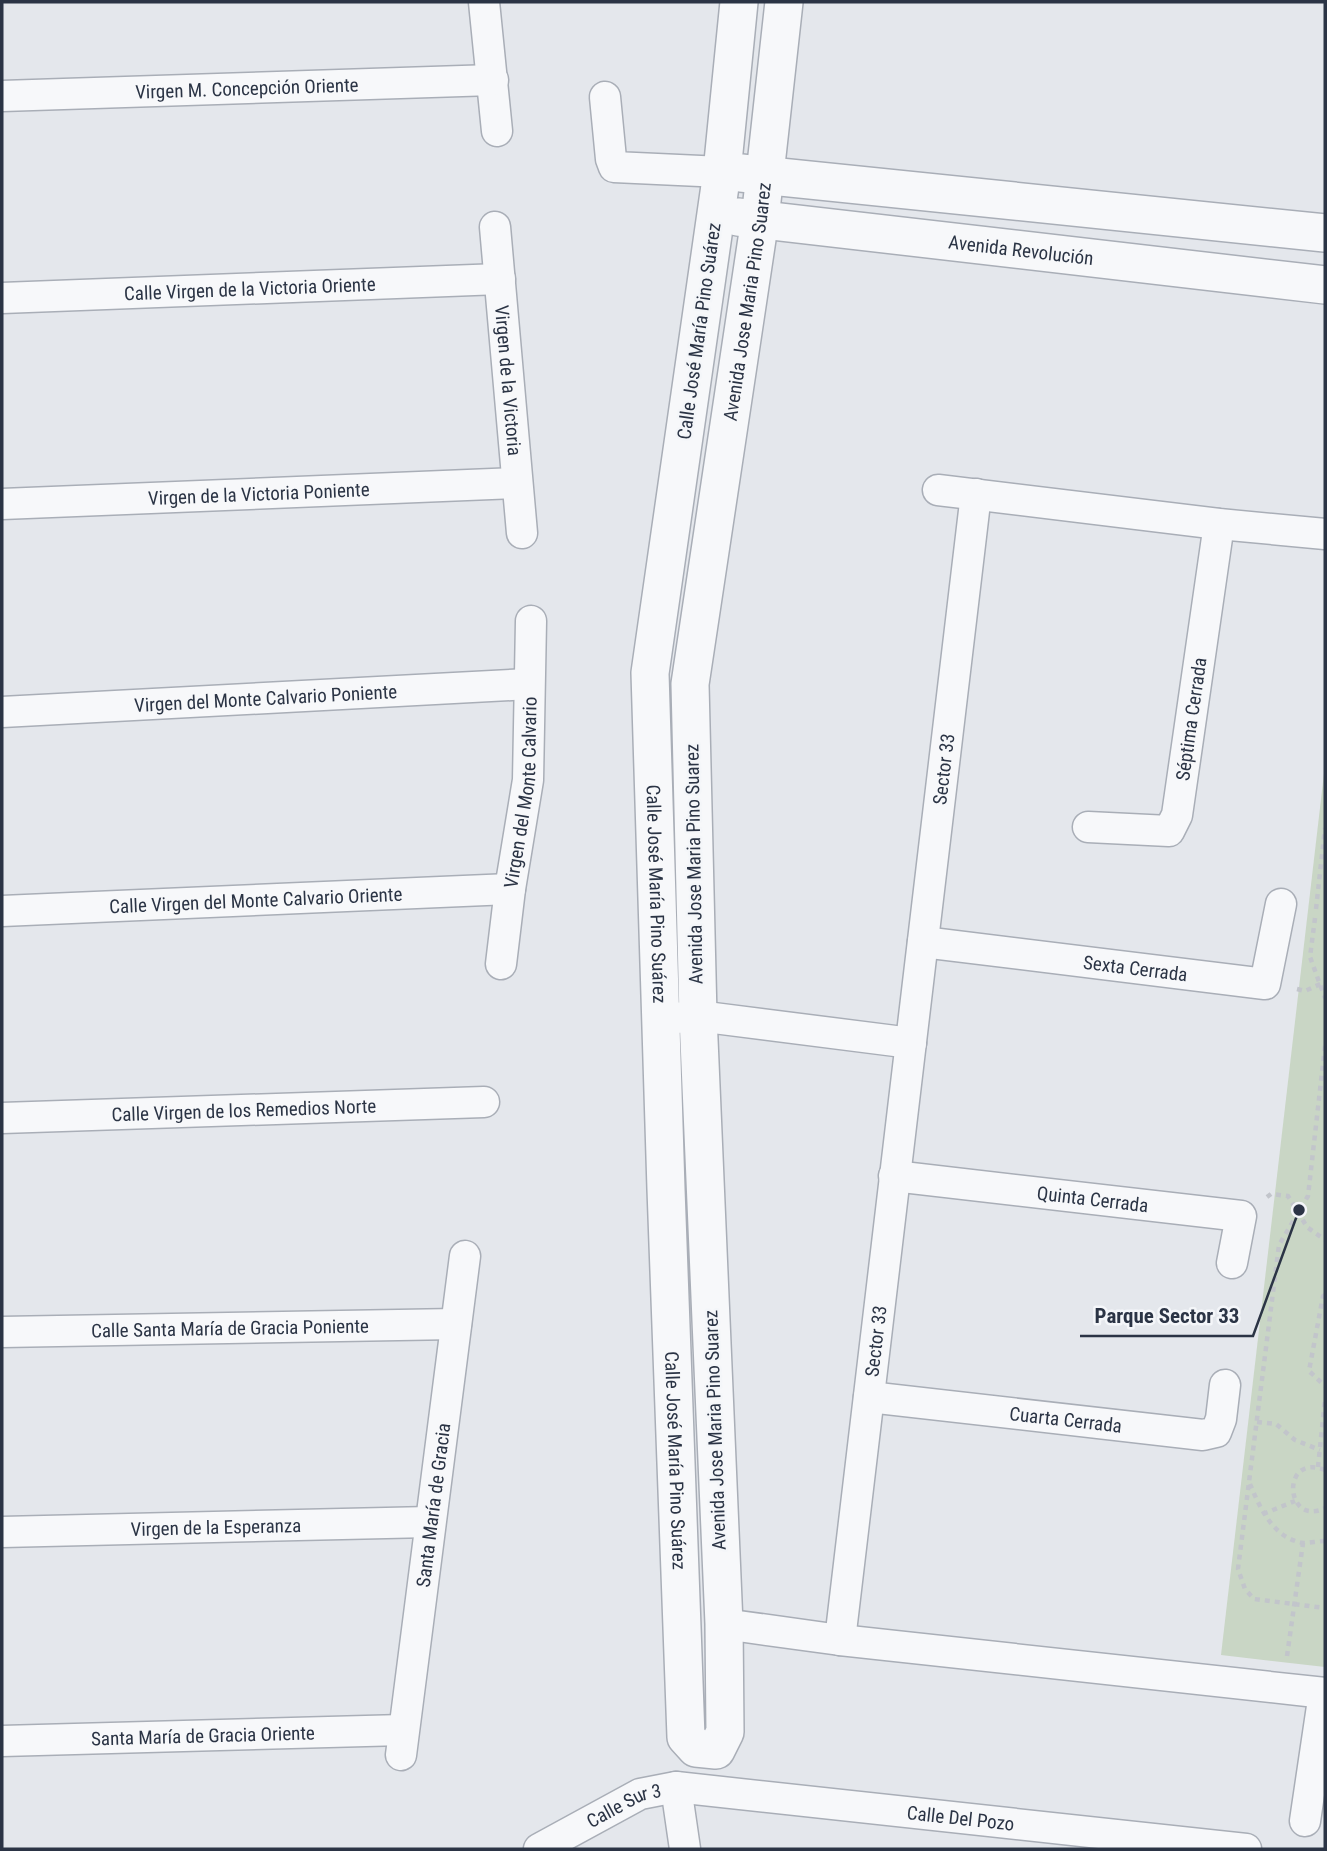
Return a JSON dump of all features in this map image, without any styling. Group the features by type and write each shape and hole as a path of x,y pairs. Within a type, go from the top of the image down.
{"street":[{"path":"484,2 497,131"},
{"name":"Calle José María Pino Suárez","path":"725,1732 716,1751 696,1748 686,1737 650,673 722,172 739,2"},
{"name":"Avenida Jose Maria Pino Suarez","path":"725,1732 724,1624 698,1016 690,684 760,219 784,2"},
{"name":"Virgen M. Concepción Oriente","path":"2,96 492,80"},
{"path":"605,97 614,167 764,175 1325,233"},
{"name":"Avenida Revolución","path":"716,215 1325,285"},
{"name":"Virgen de la Victoria","path":"495,227 522,533"},
{"name":"Calle Virgen de la Victoria Oriente","path":"2,298 500,279"},
{"name":"Virgen de la Victoria Poniente","path":"2,504 517,482"},
{"path":"938,489 1219,524 1325,534"},
{"name":"Sector 33","path":"840,1640 976,494"},
{"name":"Séptima Cerrada","path":"1087,827 1169,831 1177,815 1219,524"},
{"name":"Virgen del Monte Calvario","path":"501,964 528,780 531,621"},
{"name":"Virgen del Monte Calvario Poniente","path":"2,712 530,684"},
{"name":"Calle Virgen del Monte Calvario Oriente","path":"2,911 510,889"},
{"name":"Sexta Cerrada","path":"923,942 1265,984 1281,904"},
{"path":"661,1020 698,1016 911,1043"},
{"name":"Calle Virgen de los Remedios Norte","path":"2,1118 484,1102"},
{"name":"Quinta Cerrada","path":"894,1176 1241,1216"},
{"path":"1232,1264 1241,1216"},
{"name":"Santa María de Gracia","path":"402,1743 465,1256"},
{"name":"Calle Santa María de Gracia Poniente","path":"2,1332 456,1324"},
{"path":"1221,1419 1225,1385"},
{"name":"Cuarta Cerrada","path":"869,1397 1203,1435 1216,1432 1221,1419"},
{"name":"Virgen de la Esperanza","path":"2,1532 430,1522"},
{"path":"724,1624 840,1640 1324,1693 1305,1821"},
{"name":"Santa María de Gracia Oriente","path":"2,1741 402,1743"},
{"path":"676,1787 685,1849"},
{"name":"Calle Sur 3","path":"539,1849 640,1794 676,1787"},
{"name":"Calle Del Pozo","path":"676,1787 1246,1849"}],"path":[{"path":"1325,828 1310,957 1325,998"},
{"path":"1325,1046 1322,1100 1308,1196 1279,1245 1238,1569 1245,1589 1254,1599 1325,1608"},
{"path":"1241,1216 1271,1194 1288,1196 1307,1227 1325,1240"},
{"path":"1325,1295 1322,1296 1309,1371 1325,1386"},
{"path":"1318,1467 1325,1399"},
{"path":"1221,1419 1276,1424 1295,1440 1320,1450"},
{"path":"1325,1470 1311,1467 1298,1474 1292,1487 1295,1501 1307,1510 1314,1512 1325,1508"},
{"path":"1249,1483 1263,1514 1281,1534 1303,1543 1325,1541"},
{"path":"1263,1514 1295,1501"},
{"path":"1283,1688 1303,1543"}],"green space":[{"path":"1325,765 1325,1667 1221,1655"}],"place":[{"name":"Parque Sector 33","path":"1299,1210"}]}
